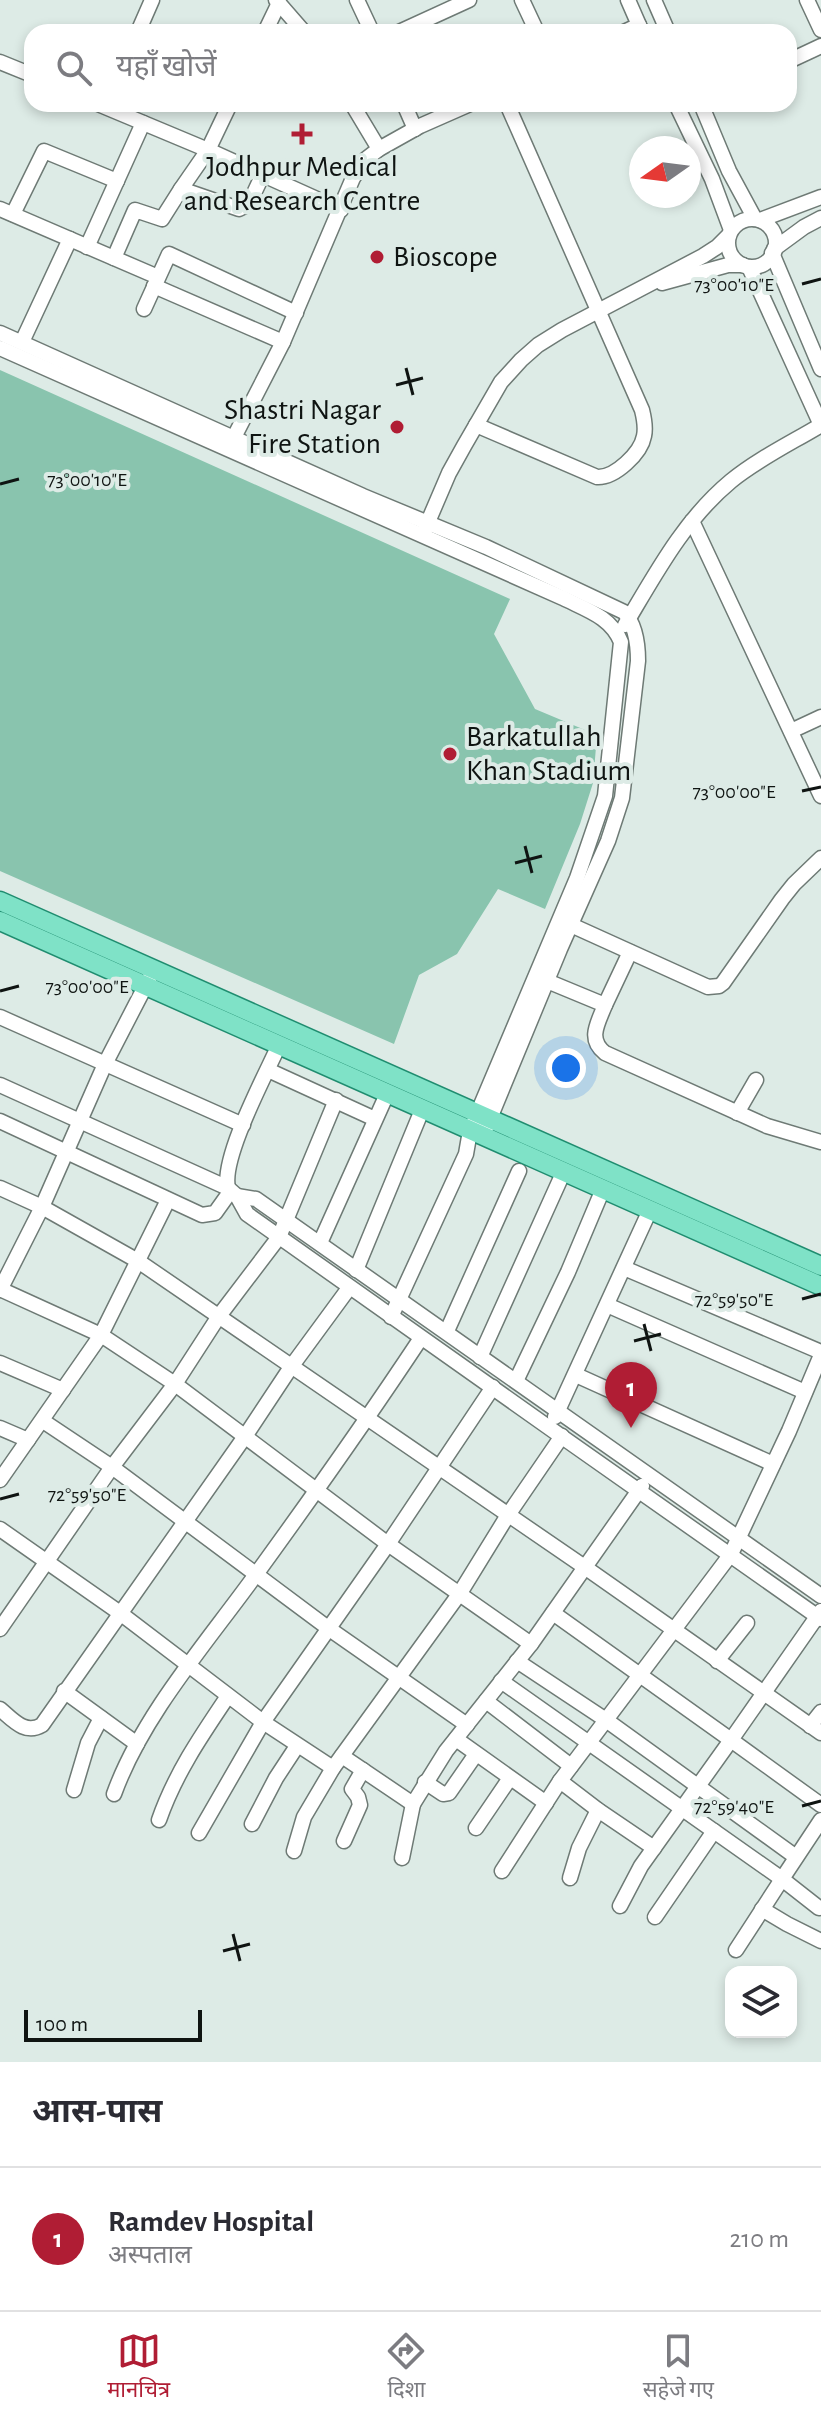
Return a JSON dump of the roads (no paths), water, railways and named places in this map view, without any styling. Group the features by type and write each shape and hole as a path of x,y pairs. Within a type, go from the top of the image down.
{"main road":[{"path":"0,901 279,1045 422,1110 480,1125 564,1171 821,1286"},
{"path":"0,921 150,978 480,1125 821,1266"}],"street":[{"path":"142,24 152,0"},
{"path":"357,0 368,24"},
{"path":"412,24 442,5 469,0"},
{"path":"522,0 533,24"},
{"path":"628,0 639,24"},
{"path":"654,0 664,24"},
{"path":"807,0 821,30"},
{"path":"268,24 278,1 297,24"},
{"path":"797,57 821,46"},
{"path":"0,62 24,72"},
{"path":"119,112 341,210"},
{"path":"114,258 135,210 162,219 208,150 226,112"},
{"path":"357,112 379,149"},
{"path":"408,112 415,129"},
{"path":"230,444 283,342 353,178 366,159 379,149 452,112"},
{"path":"476,425 597,477 614,474 644,438 642,410 511,112"},
{"path":"619,635 649,583 692,521 732,480 821,425 746,266 732,256 728,242 730,232 712,179 680,112"},
{"path":"704,112 729,171 757,220 773,233 773,251 821,369"},
{"path":"87,247 143,123"},
{"path":"117,181 44,151 7,212 114,258 156,282 283,342"},
{"path":"181,189 239,209 249,204 263,174"},
{"path":"425,528 449,473 476,425 501,382 521,360 550,338 710,251 743,221 757,220 821,197"},
{"path":"649,286 728,265 762,264 773,251 821,218"},
{"path":"22,342 70,239"},
{"path":"144,309 169,254 296,313"},
{"path":"0,333 165,405 230,444"},
{"path":"0,348 586,594 624,612 629,618 638,645 638,661 622,798 608,841 547,981 391,1317"},
{"path":"692,521 821,796"},
{"path":"425,528 603,618 615,627 621,642 605,796 582,866 480,1125"},
{"path":"791,731 821,717"},
{"path":"571,925 708,987 719,986 794,884 821,858"},
{"path":"630,952 594,1032 598,1048 767,1126 821,1142"},
{"path":"150,978 105,1064 42,1207 0,1289 101,1335 175,1384 388,1544 531,1644"},
{"path":"547,981 605,1005"},
{"path":"0,1017 243,1125"},
{"path":"279,1045 243,1125 227,1171 232,1192 247,1214 820,1616 680,1808 641,1866 620,1906"},
{"path":"268,1070 375,1119"},
{"path":"737,1113 756,1080"},
{"path":"0,1085 232,1192 256,1199 650,1476 819,1590"},
{"path":"320,1243 387,1094"},
{"path":"0,1629 112,1467 175,1384 219,1316 279,1237 336,1100"},
{"path":"356,1270 422,1110"},
{"path":"0,1121 202,1215 215,1213 232,1192"},
{"path":"447,1331 519,1171"},
{"path":"480,1357 564,1171"},
{"path":"0,1188 42,1207 138,1261 369,1417 816,1729 821,1712"},
{"path":"516,1381 603,1189"},
{"path":"1,1476 43,1421 101,1335 168,1200"},
{"path":"294,1851 304,1817 337,1762 460,1593 556,1432 558,1410 650,1210"},
{"path":"502,1871 560,1781 731,1554 821,1354 624,1268"},
{"path":"1,1711 20,1725 34,1729 42,1725 349,1288"},
{"path":"607,1305 805,1392"},
{"path":"114,1794 137,1744 189,1665 369,1417 421,1338"},
{"path":"0,1363 63,1390"},
{"path":"576,1375 773,1464"},
{"path":"199,1833 263,1722 493,1387"},
{"path":"43,1421 112,1467 328,1628 467,1725"},
{"path":"0,1428 28,1440"},
{"path":"402,1858 413,1804 425,1782 531,1644 650,1476"},
{"path":"0,1529 120,1613 297,1746 363,1770 413,1804"},
{"path":"553,1613 821,1805"},
{"path":"717,1661 747,1623"},
{"path":"517,1661 606,1720 796,1857"},
{"path":"501,1681 820,1907 802,1933"},
{"path":"64,1691 137,1744"},
{"path":"159,1820 181,1769 228,1696"},
{"path":"486,1701 571,1766"},
{"path":"74,1790 88,1743 101,1718"},
{"path":"456,1739 546,1803"},
{"path":"252,1824 297,1746"},
{"path":"425,1782 443,1794 449,1793 476,1754"},
{"path":"344,1841 360,1805 352,1786 363,1770"},
{"path":"476,1828 510,1778"},
{"path":"560,1781 654,1848"},
{"path":"570,1878 579,1848 598,1810"},
{"path":"736,1950 821,1820"},
{"path":"655,1917 714,1831"},
{"path":"762,1909 821,1941"}],"place":[{"name":"Jodhpur Medical and Research Centre","path":"302,134"},
{"name":"Bioscope","path":"377,257"},
{"name":"Shastri Nagar Fire Station","path":"397,427"},
{"name":"Barkatullah Khan Stadium","path":"450,754"},
{"name":"Ramdev Hospital","path":"631,1428"}]}
